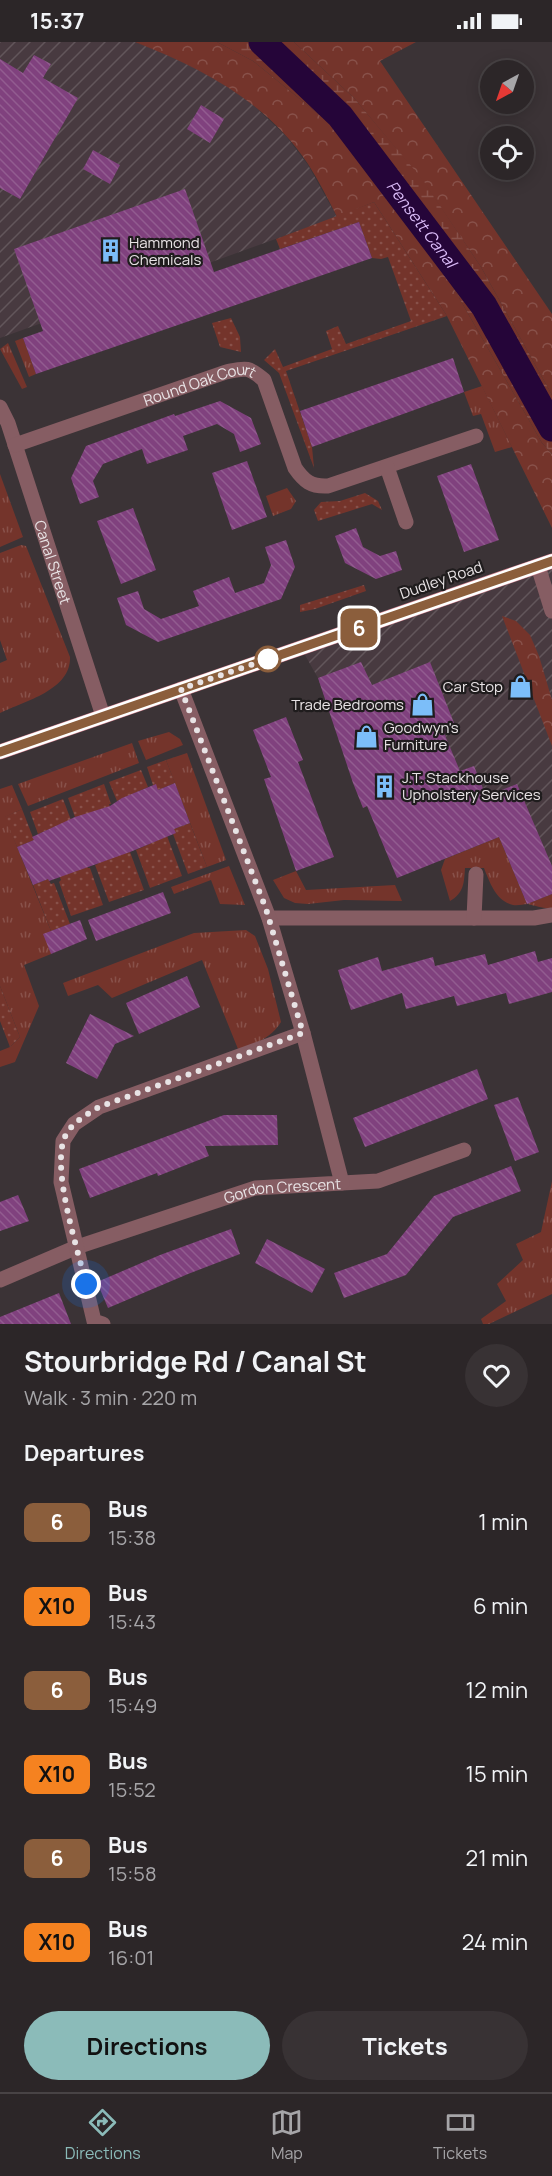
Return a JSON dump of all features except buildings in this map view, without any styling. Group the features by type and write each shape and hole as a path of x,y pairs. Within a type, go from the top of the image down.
{"main road":[{"name":"Dudley Road","path":"0,752 545,563"}],"street":[{"name":"Round Oak Court","path":"15,445 226,372 246,368 264,380 295,468 302,478 314,486 328,486 476,436"},
{"name":"Canal Street","path":"0,407 15,445 104,716"},
{"path":"387,467 406,522"},
{"path":"545,563 552,611"},
{"name":"Gordon Crescent","path":"0,1280 77,1247 255,1188 342,1183 303,1033 269,918 181,689"},
{"path":"474,918 476,874"},
{"path":"269,918 534,918 552,915"},
{"path":"103,1324 94,1322 61,1182 63,1141 74,1124 99,1107 303,1033"},
{"path":"342,1183 378,1181 464,1150"}],"shaded area":[{"path":"0,42 135,42 178,58 216,79 251,103 286,136 308,165 337,217 0,338"},
{"path":"552,562 552,894 527,904 499,837 445,859 415,787 363,808 318,678 301,648"}],"green space":[{"path":"135,42 217,42 253,61 349,139 450,282 542,443 552,454 552,528 447,316 374,202 337,217 308,164 274,123 253,105 209,76"},
{"path":"217,42 294,42 354,98 423,180 481,267 552,395 552,454 542,443 450,282 349,139 253,61"},
{"path":"294,42 416,42 380,61 552,314 552,395 481,267 423,181 354,98"},
{"path":"374,202 447,316 286,371 312,447 314,468 279,373 264,360 275,349 283,367 332,349 326,331 338,326 346,344 411,321 388,257 372,258 359,222 280,249 276,239"},
{"path":"231,318 240,337 241,352 220,347 212,323"},
{"path":"23,338 36,374 29,377 15,341"},
{"path":"8,343 27,387 22,389 0,349"},
{"path":"482,386 512,447 495,452 481,414 473,416 464,392"},
{"path":"0,474 23,537 0,547"},
{"path":"287,488 296,501 291,509 273,516 266,496"},
{"path":"365,493 378,501 382,510 372,504 318,521 314,510 321,502 340,501"},
{"path":"21,545 26,546 70,657 63,678 55,686 33,699 0,713 0,663 7,660 0,640 0,553"},
{"path":"364,585 366,591 300,612 300,605"},
{"path":"502,616 516,621 530,635 539,656 552,700 552,746"},
{"path":"169,732 180,739 183,745 146,760 138,741"},
{"path":"132,743 139,763 28,806 18,784"},
{"path":"187,753 226,860 207,867 166,760"},
{"path":"166,760 175,783 158,790 153,785 147,767"},
{"path":"141,770 148,787 117,801 109,782"},
{"path":"104,784 111,809 75,817 68,798"},
{"path":"12,785 22,809 5,817 51,931 51,954 24,965 39,1006 15,1062 0,1067 0,1051 10,1047 20,1037 0,986 0,789"},
{"path":"63,799 71,820 38,834 30,812"},
{"path":"22,809 34,840 17,847 4,817"},
{"path":"190,823 207,867 188,874 173,834 174,829"},
{"path":"167,836 182,876 150,888 136,850"},
{"path":"499,837 527,904 552,894 552,908 507,903 494,891 484,868 465,868 461,891 450,901 441,870 445,859"},
{"path":"130,852 144,890 109,902 95,865 98,864 96,860"},
{"path":"86,864 90,868 103,905 71,916 59,882 61,880 59,875"},
{"path":"229,866 245,905 220,904 211,880 174,894 171,887"},
{"path":"296,871 306,890 395,885 402,901 344,900 295,903 284,898 273,880"},
{"path":"48,879 51,884 54,883 70,924 51,931 33,885"},
{"path":"246,930 255,936 268,969 281,1022 263,1040 238,1049 202,960 112,998 98,985 68,996 63,983 194,933"},
{"path":"0,986 20,1037 10,1047 0,1021"},
{"path":"552,1181 552,1294 489,1324 483,1324 481,1319 506,1301 497,1284 523,1260 516,1244 541,1232"}],"waterway":[{"name":"Pensett Canal","path":"262,42 340,116 484,306 552,428"}],"bus line":[{"name":"6","path":"0,752 552,561"}],"place":[{"name":"Hammond Chemicals","path":"111,251"},
{"name":"Car Stop","path":"521,686"},
{"name":"Trade Bedrooms","path":"422,704"},
{"name":"Goodwyn's Furniture","path":"366,736"},
{"name":"J.T. Stackhouse Upholstery Services","path":"384,786"}],"route":[{"path":"86,1284 61,1182 63,1141 74,1124 99,1107 303,1033 266,909 181,689 268,659"}]}
